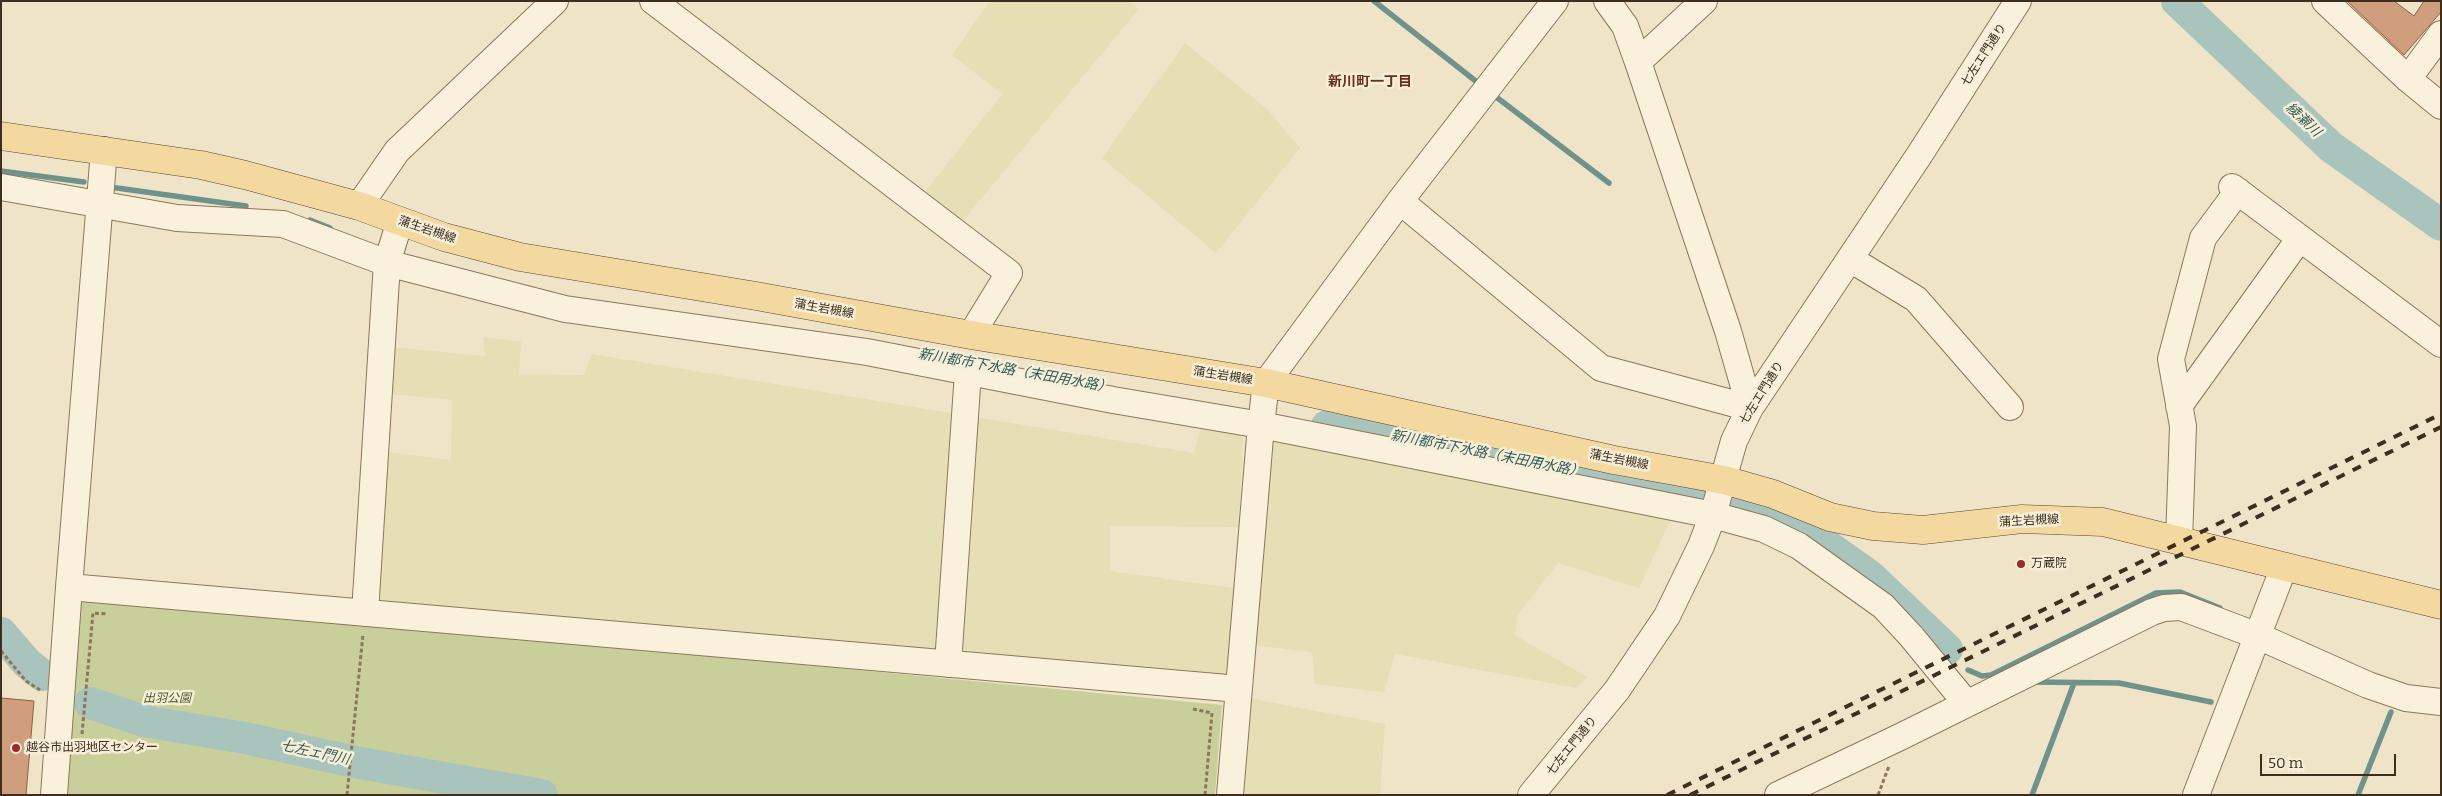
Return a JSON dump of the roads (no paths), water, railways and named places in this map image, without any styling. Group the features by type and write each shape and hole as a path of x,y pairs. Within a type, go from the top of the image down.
{"main road":[{"name":"蒲生岩槻線","path":"1,136 201,165 359,206 444,236 520,257 756,296 971,336 1266,383 1614,460 1724,480 1773,494 1830,517 1873,526 1922,530 2022,519 2063,519 2103,522 2284,567 2440,601"}],"street":[{"path":"359,206 397,151 554,1"},
{"path":"653,1 1009,273 971,336"},
{"path":"1230,795 1266,383 1400,201 1555,1"},
{"path":"1607,1 1624,26 1638,62 1728,331 1750,408"},
{"path":"1638,62 1704,1"},
{"name":"七左エ門通り","path":"1531,795 1617,690 1641,656 1684,585 1714,515 1734,441 1750,408 1850,259 2018,1"},
{"path":"2325,1 2408,79 2441,106"},
{"path":"2408,79 2441,34"},
{"path":"54,795 104,150"},
{"path":"1,187 177,218 284,224 387,264 565,309 867,352 968,372 1261,424 1714,515 1764,529 1800,546 1884,606 1967,704"},
{"path":"2179,541 2183,426 2171,359 2204,238 2235,189 2441,344"},
{"path":"1400,201 1601,368 1750,408"},
{"path":"365,613 387,264 400,221"},
{"path":"2179,406 2300,238"},
{"path":"1850,259 1916,299 2010,407"},
{"path":"948,664 968,372"},
{"path":"2196,795 2284,567"},
{"path":"69,587 1238,689"},
{"path":"1778,795 2152,612 2164,608 2182,607 2258,636 2368,685 2406,698 2441,702"}],"waterway":[{"path":"1374,1 1482,86"},
{"name":"綾瀬川","path":"2177,1 2331,147 2441,225"},
{"path":"1491,93 1609,183"},
{"name":"新川都市下水路（末田用水路）","path":"1,171 84,182"},
{"name":"新川都市下水路（末田用水路）","path":"110,187 246,206"},
{"name":"新川都市下水路（末田用水路）","path":"310,220 330,228"},
{"name":"新川都市下水路（末田用水路）","path":"1327,426 1392,435 1600,478 1705,497"},
{"name":"新川都市下水路（末田用水路）","path":"1733,503 1780,519 1818,539 1870,576 1947,649"},
{"name":"新川都市下水路（末田用水路）","path":"1968,670 1982,676 1991,675 2156,593 2180,592 2220,608"},
{"name":"七左ェ門川","path":"1,633 27,663 42,675"},
{"path":"2033,682 2119,683 2211,702"},
{"path":"2032,795 2074,683"},
{"name":"七左ェ門川","path":"90,703 144,721 245,738 360,763 542,795"},
{"path":"2358,795 2391,712"}],"railway":[{"path":"1667,795 2441,414"},
{"path":"1690,795 2441,427"}],"place":[{"name":"万蔵院","path":"2021,564"},
{"name":"越谷市出羽地区センター","path":"16,748"}],"district":[{"name":"新川町一丁目","path":"1370,82"}],"park label":[{"name":"出羽公園","path":"167,699"}]}
